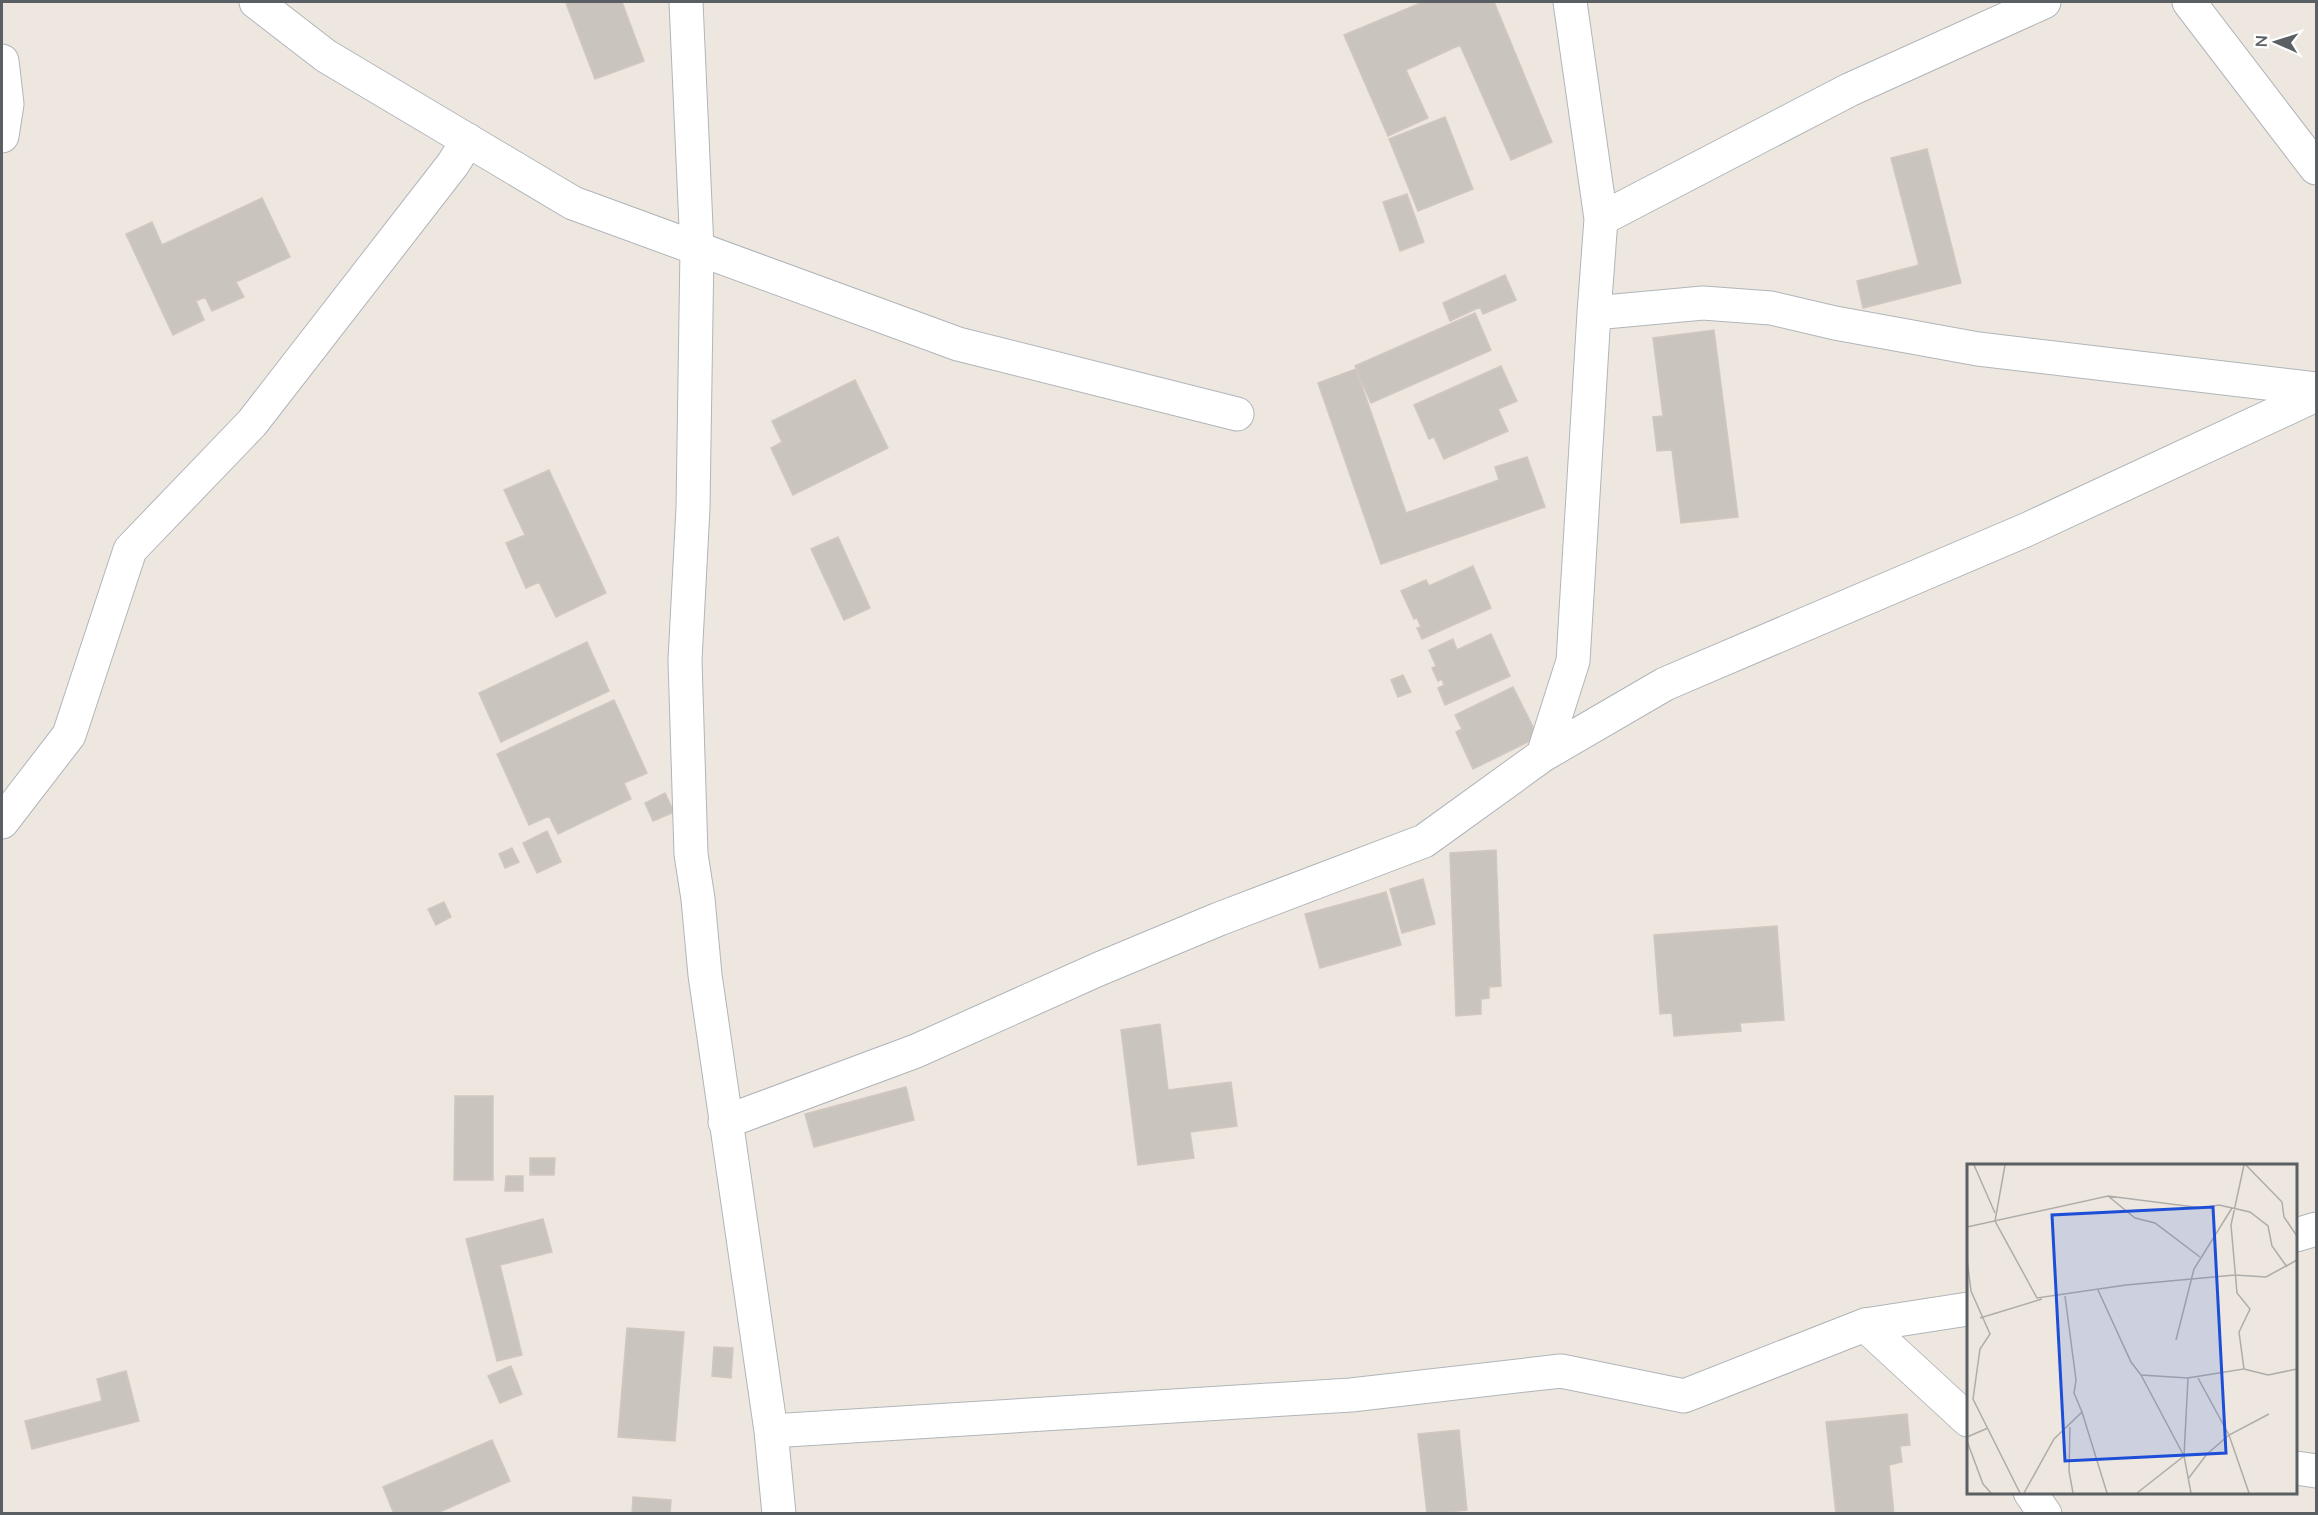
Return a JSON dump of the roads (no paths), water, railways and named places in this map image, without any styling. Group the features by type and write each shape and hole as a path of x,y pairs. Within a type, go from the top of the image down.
{"street":[{"path":"256,2 326,56 573,203 958,344 1237,414"},
{"path":"686,2 697,249 693,508 685,660 691,854 725,1122 771,1431 779,1514"},
{"path":"1543,755 1572,661 1601,219 1570,2"},
{"path":"1601,219 1849,90 2044,2"},
{"path":"2189,2 2316,168"},
{"path":"2,61 7,104 2,136"},
{"path":"2,822 69,735 130,550 252,423 453,164 468,140"},
{"path":"1594,313 1703,303 1771,308 1978,348 2316,389"},
{"path":"725,1122 916,1051 1208,923 1424,841 1543,755 1665,684 2028,529 2316,395"},
{"path":"2297,1234 2316,1229"},
{"path":"771,1431 1351,1395 1562,1371 1684,1396 1865,1325 1967,1309"},
{"path":"1865,1325 1967,1419"},
{"path":"2297,1468 2316,1471"},
{"path":"2031,1494 2045,1514"}]}
